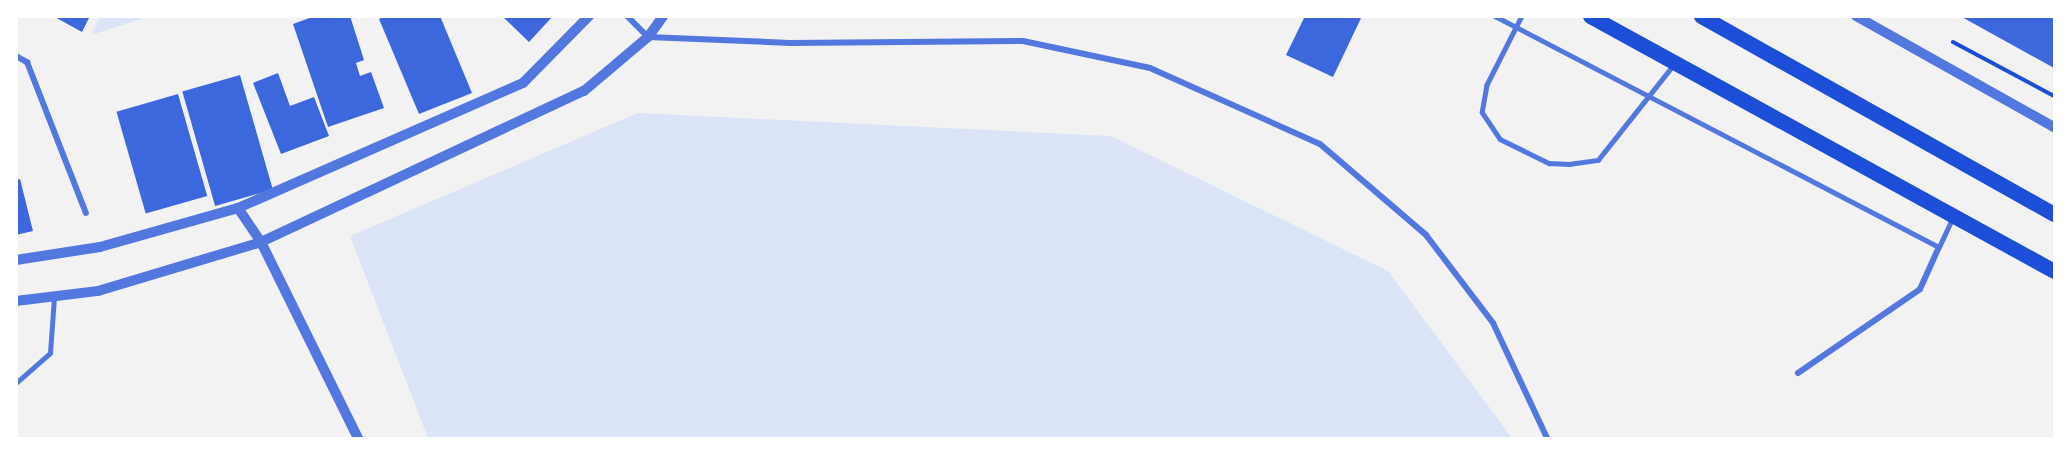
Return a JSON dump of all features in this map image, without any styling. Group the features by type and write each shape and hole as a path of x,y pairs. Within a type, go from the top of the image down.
{"main road":[{"path":"1590,16 2055,271"},
{"path":"1701,16 2055,214"}],"street":[{"path":"16,260 100,247 238,208 523,83 589,16"},
{"path":"627,16 648,37 790,43 1023,41 1150,68 1320,144 1426,235 1493,323 1547,438"},
{"path":"16,301 98,291 261,242 584,92 648,37 663,16"},
{"path":"1856,16 2055,127"},
{"path":"16,56 27,62 86,213"},
{"path":"238,208 261,242 358,438"},
{"path":"1798,373 1920,289 1939,247"}],"lane":[{"path":"1340,16 1348,16"},
{"path":"1495,16 1939,247 1954,216"},
{"path":"1522,16 1486,85 1482,112 1500,139 1550,163 1569,164 1598,160 1675,63"},
{"path":"16,383 50,353 54,297"}],"path":[{"path":"1946,38 2055,96"}],"shaded area":[{"path":"100,16 147,17 91,35"},
{"path":"638,113 1111,136 1388,271 1512,438 428,438 350,236"}],"building":[{"path":"53,16 90,16 82,32"},
{"path":"315,16 350,16 364,60 356,63 360,76 371,72 384,108 328,127 293,24"},
{"path":"385,16 440,16 472,93 419,114 379,19"},
{"path":"502,16 553,16 529,42"},
{"path":"1305,16 1362,16 1333,77 1286,55"},
{"path":"1960,16 2054,16 2054,68"},
{"path":"278,73 290,106 314,97 329,136 281,154 253,83"},
{"path":"240,75 273,189 215,206 182,92"},
{"path":"178,94 207,196 146,214 116,112"},
{"path":"20,179 33,231 16,235 16,180"}]}
